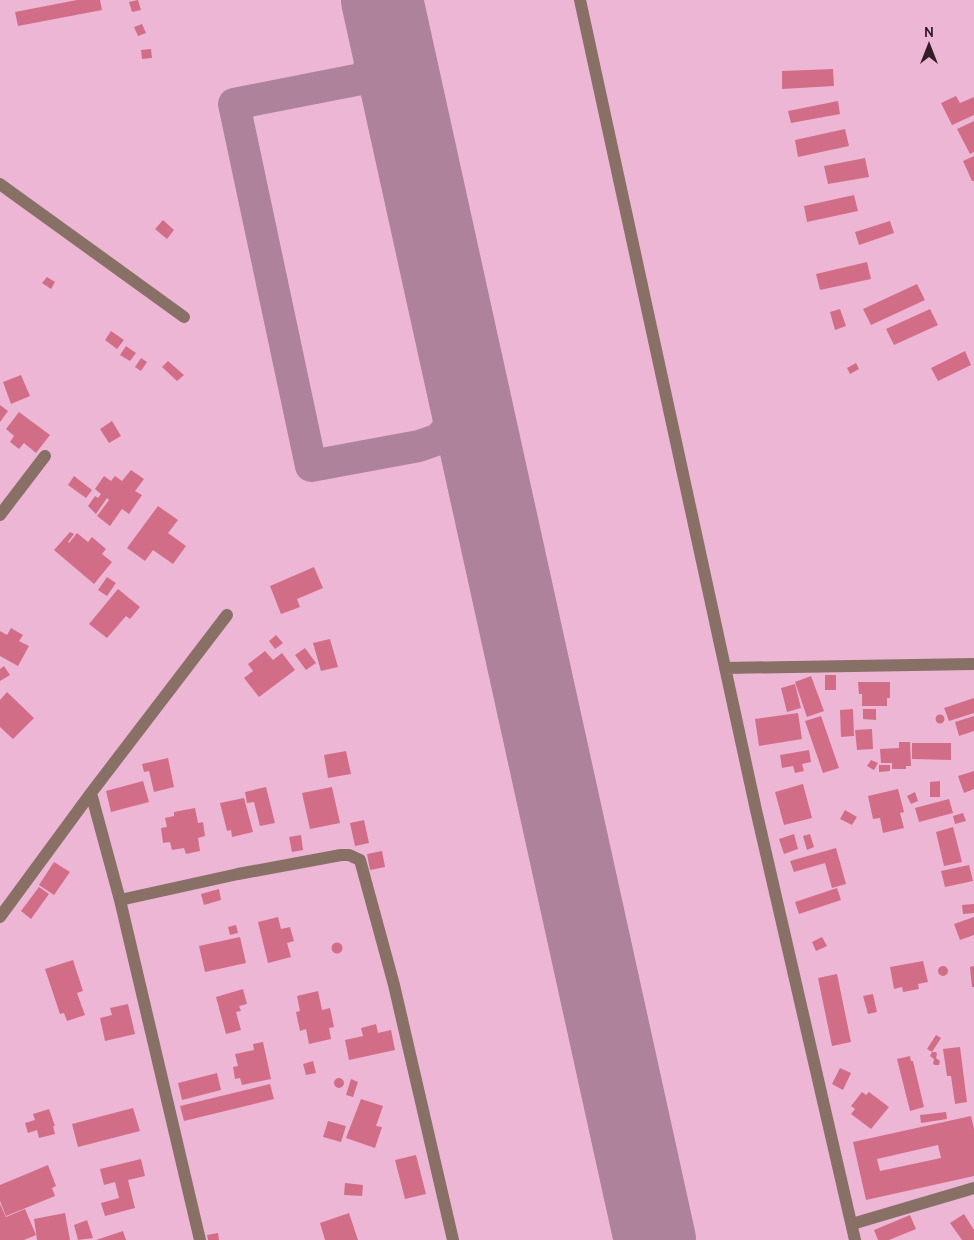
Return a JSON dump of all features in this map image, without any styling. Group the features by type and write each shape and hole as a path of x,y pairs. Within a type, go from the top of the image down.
{"street":[{"path":"580,0 758,819 855,1240"},
{"path":"0,184 184,317"},
{"path":"0,515 45,456"},
{"path":"0,917 226,615"},
{"path":"725,668 974,664"},
{"path":"91,794 120,900 200,1240"},
{"path":"120,900 238,874 341,855 349,855 360,860 394,985 453,1240"},
{"path":"852,1224 974,1188"}],"building":[{"path":"77,0 100,0 102,10 18,26 15,12"},
{"path":"138,0 141,10 132,12 129,2"},
{"path":"142,24 146,33 138,36 134,27"},
{"path":"151,49 152,58 142,59 141,50"},
{"path":"833,69 834,86 782,89 782,71"},
{"path":"956,96 960,103 974,97 974,115 952,125 941,103"},
{"path":"838,101 840,114 791,123 788,111"},
{"path":"974,121 974,152 970,154 957,129"},
{"path":"845,129 849,146 798,157 795,140"},
{"path":"974,156 974,181 972,181 963,161"},
{"path":"865,158 869,177 828,184 824,166"},
{"path":"854,195 858,211 807,222 804,206"},
{"path":"163,220 174,230 167,239 155,229"},
{"path":"890,221 894,233 859,245 855,232"},
{"path":"867,262 871,279 820,290 816,274"},
{"path":"47,277 55,282 51,289 42,283"},
{"path":"917,284 925,300 871,325 863,309"},
{"path":"840,309 846,326 835,330 830,312"},
{"path":"930,309 938,325 894,345 886,329"},
{"path":"111,331 124,340 117,349 105,340"},
{"path":"126,346 136,353 130,361 120,355"},
{"path":"965,351 971,365 938,381 931,368"},
{"path":"141,358 147,362 141,371 135,367"},
{"path":"168,361 184,375 177,381 162,367"},
{"path":"856,363 859,369 850,374 847,368"},
{"path":"21,375 30,396 11,404 3,382"},
{"path":"0,405 8,411 0,422"},
{"path":"19,412 50,435 36,453 24,443 19,449 10,442 14,436 6,429"},
{"path":"112,421 121,436 109,443 100,429"},
{"path":"131,470 144,479 135,491 142,495 129,514 122,509 110,526 97,516 109,500 107,498 96,514 88,506 95,496 98,498 101,494 95,489 104,476 111,481 115,476 122,481"},
{"path":"74,476 92,490 86,498 68,485"},
{"path":"158,506 178,520 168,533 186,546 173,564 153,550 145,561 127,548"},
{"path":"70,532 74,534 69,543 77,533 88,542 92,537 106,549 102,554 112,562 94,584 54,550"},
{"path":"314,567 323,588 297,599 300,607 281,614 270,586"},
{"path":"107,577 116,583 107,596 98,590"},
{"path":"118,589 140,607 130,619 126,616 107,638 89,624"},
{"path":"11,628 23,635 19,641 29,646 18,666 0,656 0,631 7,635"},
{"path":"276,635 283,643 275,649 269,641"},
{"path":"330,639 338,667 321,671 313,643"},
{"path":"305,648 316,663 306,670 295,655"},
{"path":"265,651 273,660 282,653 295,670 259,697 244,678 253,671 248,664"},
{"path":"4,666 10,675 0,681 0,669"},
{"path":"825,675 836,675 836,690 825,690"},
{"path":"811,676 824,711 807,717 795,682"},
{"path":"858,682 890,682 890,698 887,698 887,706 862,706 862,694 859,694"},
{"path":"795,684 801,708 787,712 781,688"},
{"path":"7,692 34,718 13,739 0,727 0,700"},
{"path":"974,698 974,713 949,721 944,708"},
{"path":"853,709 854,736 841,737 840,710"},
{"path":"863,709 876,709 876,720 863,719"},
{"path":"798,713 802,739 759,746 755,719"},
{"path":"940,714 945,719 940,724 935,719"},
{"path":"821,716 839,768 823,773 805,721"},
{"path":"974,716 974,731 959,736 955,722"},
{"path":"872,729 873,749 857,750 855,730"},
{"path":"899,742 910,742 911,766 906,766 906,769 892,769 892,763 881,763 880,749 899,748"},
{"path":"912,743 951,743 951,760 912,759"},
{"path":"809,750 811,762 802,764 804,771 795,773 793,766 782,768 780,755"},
{"path":"346,751 351,774 328,778 324,755"},
{"path":"168,758 174,787 154,792 149,771 144,772 142,764"},
{"path":"871,760 878,763 874,770 867,766"},
{"path":"879,765 890,765 890,771 879,772"},
{"path":"974,771 974,789 964,793 958,776"},
{"path":"143,781 149,802 111,812 106,791"},
{"path":"940,781 940,797 930,797 930,782"},
{"path":"803,784 812,818 784,825 775,792"},
{"path":"266,787 275,823 260,826 254,802 247,803 245,792"},
{"path":"332,787 340,823 310,829 302,793"},
{"path":"898,789 904,812 900,813 904,828 883,833 880,818 873,819 868,796"},
{"path":"915,792 918,801 911,804 907,796"},
{"path":"244,798 253,832 232,837 231,830 227,831 220,803"},
{"path":"949,799 953,813 919,822 915,808"},
{"path":"195,808 198,823 203,822 205,836 198,838 200,851 186,854 184,848 172,850 170,842 163,843 161,828 167,827 165,818 174,816 174,812"},
{"path":"845,810 857,817 852,825 840,819"},
{"path":"963,813 966,821 955,824 953,816"},
{"path":"364,820 369,843 355,846 350,823"},
{"path":"953,827 962,862 944,866 936,832"},
{"path":"794,834 798,849 784,854 779,839"},
{"path":"810,834 814,847 807,850 803,836"},
{"path":"301,835 303,850 292,852 289,837"},
{"path":"836,848 846,884 832,888 825,863 794,872 790,861"},
{"path":"382,851 385,867 370,870 367,854"},
{"path":"54,862 70,872 54,895 39,885"},
{"path":"969,865 973,881 945,887 941,871"},
{"path":"39,887 49,894 31,919 21,911"},
{"path":"837,888 841,900 799,914 795,902"},
{"path":"219,889 221,900 204,905 201,894"},
{"path":"974,904 974,913 963,914 962,905"},
{"path":"278,917 281,929 290,927 294,941 287,943 291,957 268,963 258,922"},
{"path":"974,917 974,935 960,940 954,924"},
{"path":"236,925 238,933 230,935 228,927"},
{"path":"240,937 246,963 205,972 199,946"},
{"path":"822,937 827,946 816,951 812,942"},
{"path":"337,942 343,948 337,954 331,948"},
{"path":"73,960 83,991 77,993 85,1015 67,1021 64,1013 60,1014 45,969"},
{"path":"923,961 928,982 918,984 919,989 903,992 902,987 894,989 890,967"},
{"path":"941,966 945,966 948,971 947,975 941,976 938,973 938,969"},
{"path":"974,966 974,987 972,987 970,967"},
{"path":"837,974 851,1042 832,1046 818,978"},
{"path":"243,989 247,1004 239,1006 241,1011 236,1012 241,1030 226,1034 216,997"},
{"path":"318,991 322,1010 330,1008 334,1027 329,1028 331,1039 309,1044 306,1029 300,1031 296,1012 300,1011 297,996"},
{"path":"873,994 877,1012 868,1014 863,996"},
{"path":"128,1004 135,1034 105,1041 100,1018 112,1015 110,1008"},
{"path":"376,1024 378,1033 391,1030 395,1050 349,1060 345,1040 363,1036 361,1028"},
{"path":"936,1035 941,1038 932,1052 927,1049"},
{"path":"263,1042 271,1079 242,1085 240,1078 235,1079 233,1067 238,1066 235,1054 254,1050 253,1044"},
{"path":"960,1047 967,1102 955,1104 951,1076 947,1076 943,1049"},
{"path":"932,1052 936,1052 936,1058 940,1061 939,1065 933,1064 934,1059 930,1056"},
{"path":"910,1056 911,1061 913,1061 924,1107 910,1111 897,1059"},
{"path":"313,1061 316,1073 306,1075 303,1064"},
{"path":"840,1068 851,1073 843,1090 832,1084"},
{"path":"217,1073 221,1090 182,1100 178,1083"},
{"path":"337,1078 341,1078 344,1083 343,1087 337,1088 334,1085 334,1081"},
{"path":"351,1079 358,1082 353,1097 346,1095"},
{"path":"270,1084 274,1099 184,1121 180,1106"},
{"path":"862,1092 866,1095 869,1092 889,1107 871,1129 851,1114 855,1109 851,1106"},
{"path":"361,1099 383,1106 376,1126 382,1127 375,1148 346,1138"},
{"path":"133,1108 140,1131 78,1147 72,1124"},
{"path":"49,1109 55,1126 53,1126 55,1134 39,1138 37,1130 28,1133 25,1123 35,1120 33,1114"},
{"path":"946,1112 947,1119 921,1123 920,1115"},
{"path":"971,1116 974,1129 974,1176 866,1200 853,1142","holes":["938,1145 941,1158 880,1171 877,1159"]},
{"path":"328,1121 346,1126 341,1142 323,1137"},
{"path":"416,1155 426,1194 405,1199 395,1160"},
{"path":"141,1159 145,1176 128,1180 135,1208 105,1216 101,1203 119,1198 115,1182 104,1185 100,1169"},
{"path":"48,1165 56,1186 52,1188 55,1196 6,1216 0,1201 0,1185"},
{"path":"345,1183 363,1185 362,1196 344,1195"},
{"path":"0,1204 6,1217 25,1209 36,1235 24,1240 0,1240"},
{"path":"65,1213 70,1240 37,1240 34,1219"},
{"path":"349,1213 358,1240 325,1240 320,1223"},
{"path":"964,1214 974,1230 974,1240 962,1240 950,1223"},
{"path":"910,1215 916,1229 889,1240 878,1240 874,1230"},
{"path":"87,1220 93,1238 78,1240 74,1225"},
{"path":"123,1231 126,1240 96,1240"},
{"path":"218,1233 219,1240 208,1240 207,1235"}],"taxiway":[{"path":"377,55 371,68 361,79 234,104 311,466 419,446 439,439 457,418"}],"runway":[{"path":"382,0 655,1240"}]}
